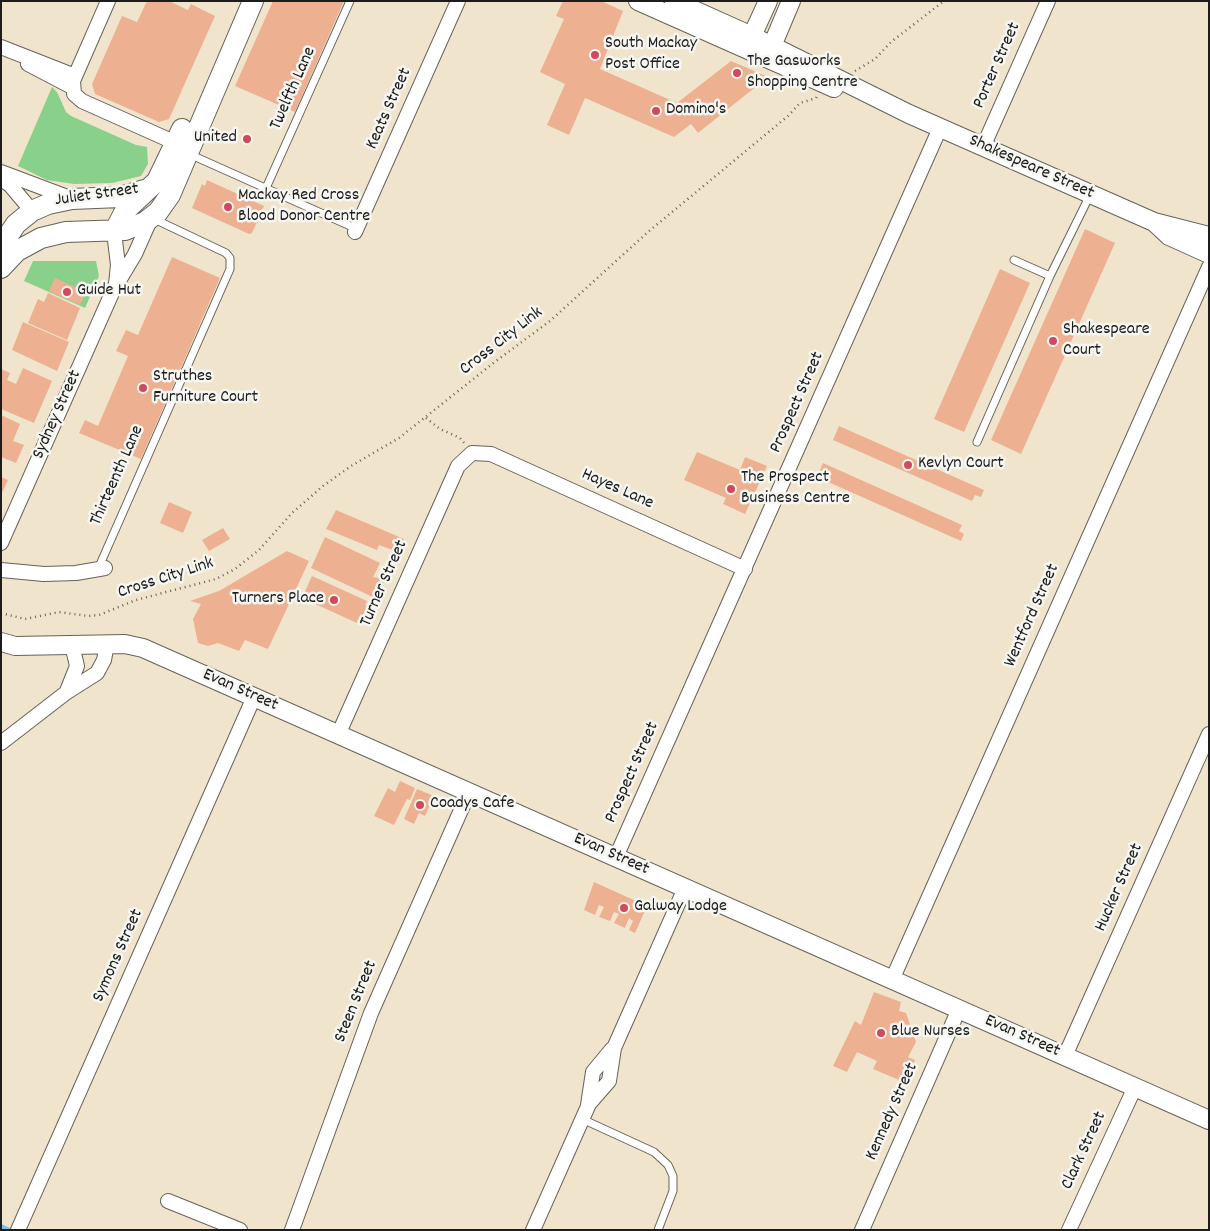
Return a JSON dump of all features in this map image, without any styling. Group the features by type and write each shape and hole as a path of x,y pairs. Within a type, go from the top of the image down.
{"main road":[{"path":"32,211 48,222 83,224 107,232 132,228 151,218 170,196 181,148 239,1"},
{"path":"107,232 125,211 159,178 181,148 253,1"},
{"name":"Juliet Street","path":"1,246 12,227 32,211 54,201 120,197 150,187"},
{"name":"Juliet Street","path":"1,268 18,251 41,238 66,232 107,232"}],"street":[{"path":"108,1 73,81 75,96 181,148"},
{"name":"Keats Street","path":"356,230 458,1"},
{"name":"Shakespeare Street","path":"638,1 765,50 1154,222 1209,236"},
{"name":"Shakespeare Street","path":"674,1 752,36 765,50 823,84 908,114"},
{"path":"765,50 791,1"},
{"name":"Porter Street","path":"983,147 1048,1"},
{"path":"752,36 766,6 783,19"},
{"path":"2,48 73,81"},
{"name":"Prospect Street","path":"616,857 940,128"},
{"path":"1,172 72,199"},
{"path":"1,179 11,186 32,211"},
{"path":"115,286 125,274 151,218"},
{"name":"Shakespeare Street","path":"1154,222 1169,236 1209,254"},
{"path":"107,232 118,269 115,286"},
{"name":"Wentford Street","path":"892,980 1209,267"},
{"name":"Sydney Street","path":"1,543 115,286"},
{"name":"Hayes Lane","path":"472,453 490,454 745,569"},
{"name":"Turner Street","path":"338,734 458,466 472,453"},
{"name":"Thirteenth Lane","path":"1,570 44,574 101,569"},
{"name":"Evan Street","path":"1,642 15,646 125,644 143,648 1209,1120"},
{"path":"1,743 67,692 99,671 104,660 107,644"},
{"path":"67,692 77,668 72,645"},
{"name":"Symons Street","path":"19,1227 254,697"},
{"name":"Hucker Street","path":"1065,1056 1209,734"},
{"name":"Steen Street","path":"292,1230 371,1013 469,792"},
{"path":"533,1230 585,1113 609,1081 612,1055 616,1043 685,888"},
{"name":"Kennedy Street","path":"862,1230 959,1009"},
{"name":"Clark Street","path":"1069,1230 1134,1087"},
{"path":"168,1201 240,1230"}],"lane":[{"name":"Twelfth Lane","path":"266,188 350,1"},
{"path":"181,148 356,230"},
{"path":"977,442 1050,276 1090,194"},
{"name":"Thirteenth Lane","path":"101,569 230,269 230,258 226,253 151,218"},
{"path":"1014,260 1050,276"},
{"path":"585,1113 654,1152 668,1165 673,1176 673,1191 658,1230"}],"path":[{"path":"849,68 856,71 874,59 890,42 944,1"},
{"name":"Cross City Link","path":"1,613 26,619 59,612 88,616 99,615 136,600 216,579 246,561 292,513 323,486 351,466 399,438 496,361 550,322 655,226 788,116 800,103 816,98 823,84"},
{"path":"426,418 440,429 460,438 472,453"}],"green space":[{"path":"52,87 57,92 66,112 71,116 136,145 147,147 148,164 141,176 112,183 74,184 47,180 18,166"},
{"path":"33,261 96,261 99,276 85,308 24,281"}],"building":[{"path":"147,1 169,1 188,10 191,4 215,16 169,119 159,122 95,94 92,84 122,16 137,22"},
{"path":"273,1 344,1 295,112 235,86"},
{"name":"The Gasworks Shopping Centre","path":"563,1 601,1 623,11 600,69 677,103 731,61 768,77 698,133 691,124 674,137 585,98 569,135 547,125 565,84 540,72 564,19 556,16"},
{"name":"Mackay Red Cross Blood Donor Centre","path":"207,180 264,206 252,233 249,234 192,208 202,184 205,186"},
{"name":"Shakespeare Court","path":"1085,229 1115,243 1021,454 991,440"},
{"name":"Struthes Furniture Court","path":"172,257 220,278 141,459 79,433 85,420 98,426 128,356 116,351 126,330 138,335"},
{"name":"Shakespeare Court","path":"1000,269 1030,283 964,432 934,419"},
{"name":"Guide Hut","path":"55,278 86,292 80,305 49,291"},
{"path":"48,293 80,308 67,340 28,323 38,299 44,302"},
{"path":"23,322 69,342 57,371 12,350"},
{"path":"23,368 52,381 34,423 1,409 1,369 10,373 7,380 16,384"},
{"path":"1,415 20,424 13,441 24,445 16,463 1,457"},
{"name":"Kevlyn Court","path":"839,426 984,490 981,497 975,495 972,501 833,440"},
{"name":"The Prospect Business Centre","path":"697,452 740,470 745,457 767,466 745,514 723,504 726,498 684,480"},
{"name":"Kevlyn Court","path":"823,463 962,525 959,531 964,534 961,541 817,477"},
{"path":"1,477 8,480 1,495"},
{"path":"169,502 192,512 183,533 160,523"},
{"path":"336,510 404,539 398,552 379,545 377,550 326,529"},
{"path":"223,528 230,539 209,551 202,540"},
{"path":"325,537 380,563 373,577 385,579 377,599 311,568"},
{"path":"287,551 309,561 268,649 245,640 239,651 218,643 208,646 198,643 193,619 201,604 190,601 219,591"},
{"name":"Turners Place","path":"312,576 367,601 365,605 368,606 362,620 360,619 357,623 302,598"},
{"path":"400,781 415,788 410,800 407,799 394,825 374,816 388,788 395,792"},
{"name":"Coadys Cafe","path":"417,789 434,796 425,816 419,813 414,824 404,819"},
{"name":"Galway Lodge","path":"594,882 647,906 635,933 629,930 633,921 629,918 625,928 614,923 619,914 614,912 610,921 599,917 604,907 599,905 595,915 584,910"},
{"name":"Blue Nurses","path":"874,992 901,1002 899,1011 906,1013 916,1042 908,1057 915,1060 906,1083 873,1069 877,1061 857,1052 847,1072 833,1066 855,1021 861,1025"}],"waterway":[{"path":"1,1226 10,1230"}],"place":[{"name":"South Mackay Post Office","path":"595,55"},
{"name":"The Gasworks Shopping Centre","path":"737,73"},
{"name":"Domino's","path":"656,111"},
{"name":"United","path":"247,139"},
{"name":"Mackay Red Cross Blood Donor Centre","path":"228,207"},
{"name":"Guide Hut","path":"67,292"},
{"name":"Shakespeare Court","path":"1053,341"},
{"name":"Struthes Furniture Court","path":"143,388"},
{"name":"Kevlyn Court","path":"908,465"},
{"name":"The Prospect Business Centre","path":"731,489"},
{"name":"Turners Place","path":"334,600"},
{"name":"Coadys Cafe","path":"420,805"},
{"name":"Galway Lodge","path":"624,908"},
{"name":"Blue Nurses","path":"881,1033"}]}
